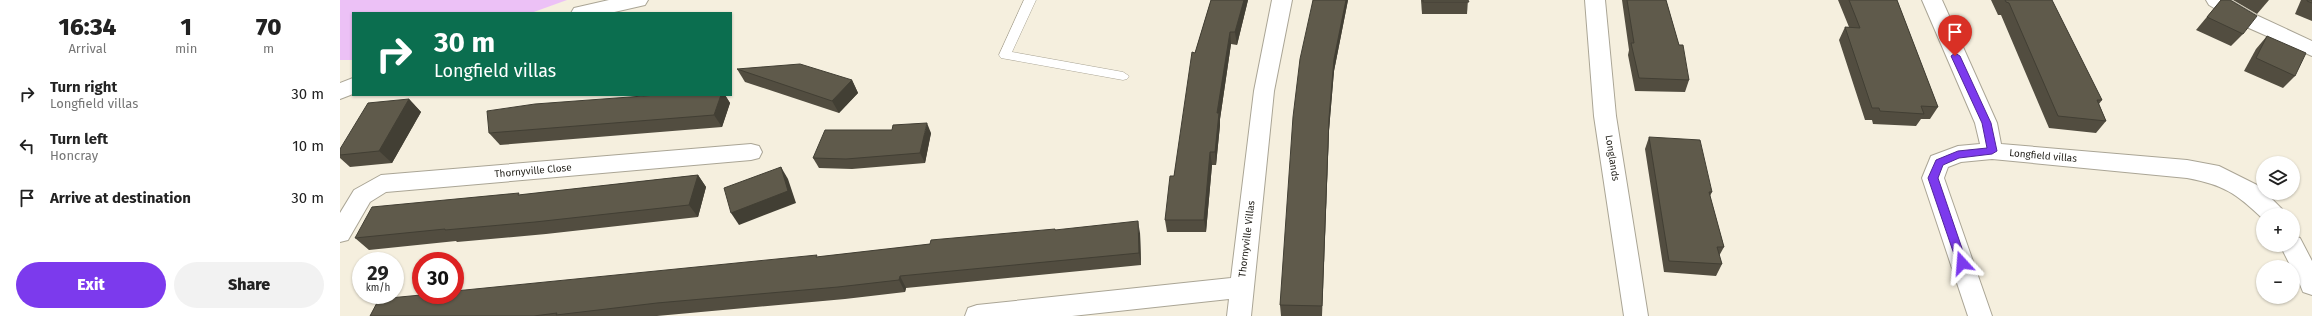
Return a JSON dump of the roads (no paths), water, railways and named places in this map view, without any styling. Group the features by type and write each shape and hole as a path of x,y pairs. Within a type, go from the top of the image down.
{"street":[{"path":"585,12 638,0"},
{"name":"Thornyville Villas","path":"977,316 1241,287 1264,91 1282,0"},
{"name":"Longlands","path":"1595,0 1605,116 1636,316"},
{"path":"1932,0 1986,123 1992,151"},
{"path":"2216,0 2249,20 2312,49"},
{"path":"340,91 352,86"},
{"name":"Longfield villas","path":"1980,316 1933,178 1939,162 1958,154 1992,151 2187,169 2218,175 2249,191 2267,208"},
{"name":"Thornyville Close","path":"340,233 362,196 381,184 751,152"},
{"path":"2296,252 2312,285"},
{"path":"1239,316 1241,287"}],"lane":[{"path":"1030,0 1005,55 1123,76"}]}
